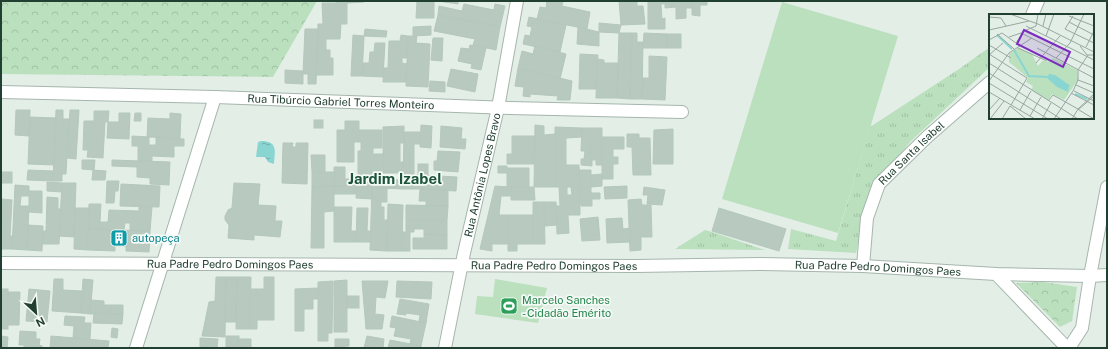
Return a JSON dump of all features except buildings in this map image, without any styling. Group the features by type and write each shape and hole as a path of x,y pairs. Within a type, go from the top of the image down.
{"street":[{"name":"Rua Antônia Lopes Bravo","path":"445,348 462,264 498,108 517,1"},
{"path":"1032,14 1038,1"},
{"name":"Rua Santa Isabel","path":"863,266 867,218 879,184 927,137 989,83"},
{"name":"Rua Tibúrcio Gabriel Torres Monteiro","path":"1,92 215,97 498,108 682,112"},
{"path":"136,348 215,97"},
{"path":"996,274 1068,348 1082,328 1090,276 1107,187"},
{"name":"Rua Padre Pedro Domingos Paes","path":"1,263 636,266 758,264 863,266 996,274 1107,275"}],"green space":[{"path":"1,1 317,1 273,77 1,74"},
{"path":"782,2 898,36 838,233 722,199"},
{"path":"989,48 989,68 911,141 875,184 863,219 856,253 788,249 791,229 836,241 870,127"},
{"path":"705,230 712,232 765,250 675,249"},
{"name":"Marcelo Sanches - Cidadão Emérito","path":"495,279 547,288 538,323 475,314 477,296 493,297"},
{"path":"1043,282 1077,287 1072,321 1060,327 1016,283"}],"water":[{"path":"266,141 273,145 275,151 274,164 268,162 265,157 256,157 258,142"}],"place":[{"name":"autopeça","path":"119,238"},
{"name":"Marcelo Sanches - Cidadão Emérito","path":"509,306"}],"district":[{"name":"Jardim Izabel","path":"395,179"}]}
